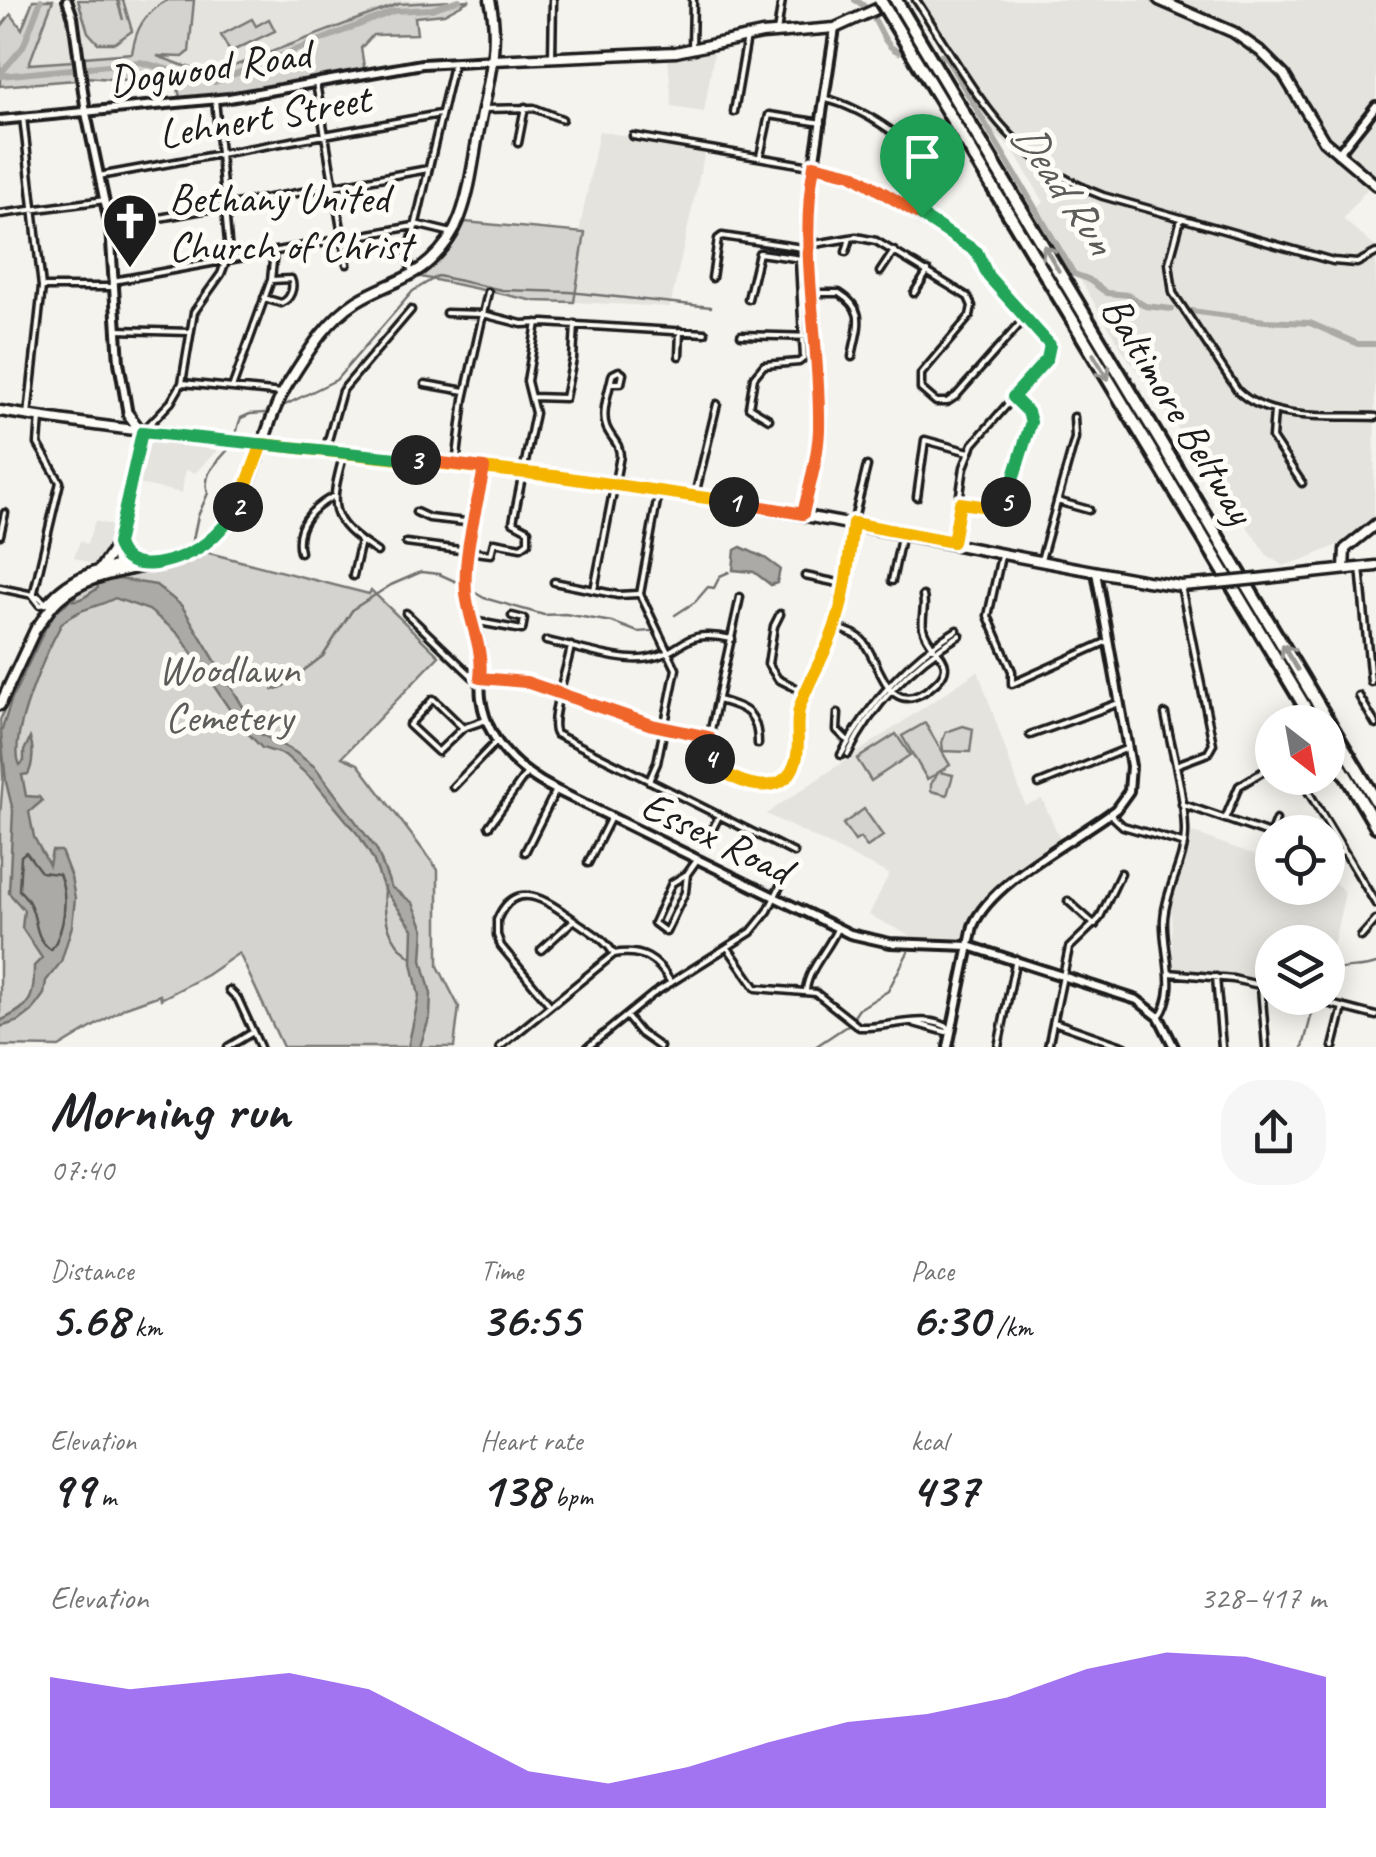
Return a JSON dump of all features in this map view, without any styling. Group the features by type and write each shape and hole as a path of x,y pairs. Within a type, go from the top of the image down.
{"highway":[{"name":"Baltimore Beltway","path":"880,0 1304,705"},
{"name":"Baltimore Beltway","path":"897,2 1376,800"},
{"path":"1345,774 1376,826"}],"main road":[{"path":"1,701 49,606 66,587 97,571 154,564 190,552 222,529 244,494 282,394 337,317 356,301 412,274 453,233 468,190 493,60 490,0"},
{"path":"1160,0 1234,32 1270,60 1289,82 1318,134 1376,185"},
{"name":"Dogwood Road","path":"493,60 650,55 692,49 777,32 836,28 897,2"},
{"path":"0,411 142,432 456,464 695,495 1181,586 1376,566"},
{"path":"128,414 142,432"},
{"path":"1344,569 1344,550 1376,524"},
{"path":"117,544 121,556 134,564"},
{"path":"97,571 117,544"},
{"path":"49,606 80,585 118,569 154,564"}],"street":[{"path":"67,0 110,228 116,330 131,430"},
{"path":"552,58 555,0"},
{"path":"692,49 693,0"},
{"path":"777,32 782,0"},
{"path":"916,0 990,115 1021,146 1084,189 1343,264 1362,261 1376,253"},
{"path":"770,419 749,407 756,372 768,363 803,360 809,198 836,28"},
{"path":"734,112 747,37"},
{"name":"Dogwood Road","path":"0,120 215,98 422,64 493,60"},
{"path":"412,274 408,256 454,62"},
{"path":"316,83 348,264"},
{"path":"118,569 117,544 142,432 170,402 182,382 194,312 227,260 215,98"},
{"path":"826,100 850,107 922,156 932,169 936,186 922,216"},
{"path":"1338,154 1376,106"},
{"path":"518,143 525,108"},
{"path":"483,109 540,109 562,118"},
{"name":"Lehnert Street","path":"99,176 440,114"},
{"path":"760,156 767,120 772,114 822,122"},
{"path":"22,116 42,287 28,416"},
{"path":"634,136 852,174 977,252 988,276 1047,338 1051,350 968,452 953,542"},
{"path":"110,228 428,170"},
{"path":"0,214 104,200"},
{"path":"1182,219 1169,270 1177,301 1238,391 1274,411 1376,417"},
{"path":"42,287 114,284 414,226 453,233"},
{"path":"712,278 718,239 722,236 809,247 869,238 894,250 964,294 972,306 968,320 920,374 921,389 936,402 947,402 956,396 1026,316"},
{"path":"846,252 850,238"},
{"path":"880,272 894,250"},
{"path":"232,388 271,280 274,252"},
{"path":"748,299 759,253 804,260"},
{"path":"803,514 819,432 811,293 804,260"},
{"path":"914,293 928,271"},
{"path":"264,298 285,302 293,285 288,278 271,280"},
{"path":"456,464 465,391 488,292"},
{"path":"811,293 838,293 857,308 859,321 852,357"},
{"path":"325,451 342,391 411,310"},
{"path":"446,312 483,314 522,324 705,332"},
{"path":"406,544 491,554 494,542 521,547 528,542 529,532 513,522 535,413 527,380 536,323"},
{"path":"532,397 565,398 574,354 574,324"},
{"path":"116,330 190,332"},
{"path":"679,356 680,331"},
{"path":"741,335 814,337"},
{"path":"182,382 282,394"},
{"path":"594,590 621,451 606,424 610,383"},
{"path":"425,384 465,391"},
{"path":"960,503 995,508 1010,495 1031,422 1028,412 1013,397"},
{"path":"695,495 718,404"},
{"path":"1274,411 1272,438 1302,482"},
{"path":"33,596 60,485 38,444 40,417"},
{"path":"1041,560 1075,438 1074,417"},
{"path":"918,496 924,440 968,452"},
{"path":"344,453 332,498 338,520 376,552"},
{"path":"740,597 707,748 714,764 759,788 774,785 796,762 797,722 835,627 867,466"},
{"name":"Essex Road","path":"484,468 466,592 481,650 486,720 496,742 526,774 837,929 890,943 969,946 1137,1000 1159,1016"},
{"path":"649,781 676,669 640,594 659,490"},
{"path":"300,552 298,537 305,520 332,498"},
{"path":"1058,501 1089,510"},
{"path":"416,512 429,518 475,523"},
{"path":"0,535 6,513"},
{"path":"892,581 902,533"},
{"path":"353,576 360,541"},
{"path":"1002,552 988,616 1012,671 1012,684 1108,641"},
{"path":"1360,567 1371,682"},
{"path":"948,1047 978,914 992,896 1110,814 1125,798 1131,783 1096,572"},
{"path":"805,576 843,584"},
{"path":"554,582 618,595 640,594"},
{"path":"1175,765 1208,753 1213,744 1181,586"},
{"path":"0,588 45,599 49,606"},
{"path":"835,627 861,640 890,687 904,699 912,700 940,680 946,665 924,628 923,596"},
{"path":"406,613 468,674 518,680 664,728 709,737"},
{"path":"780,614 774,626 768,664 778,679 806,692"},
{"path":"473,620 522,630 524,619 512,616"},
{"path":"845,755 890,687 958,633"},
{"path":"546,641 641,659 700,634 732,640"},
{"path":"572,646 552,722 556,734 794,853"},
{"path":"1359,696 1373,713 1376,725"},
{"path":"463,728 433,699 408,725 438,752 463,728 486,720"},
{"path":"718,700 753,714 758,744"},
{"path":"1030,735 1119,703"},
{"path":"838,712 837,730 851,743"},
{"path":"1166,714 1182,804 1184,843 1166,904 1168,999 1159,1016 1174,1047"},
{"path":"452,787 496,742"},
{"path":"1039,784 1128,748"},
{"path":"489,826 526,774"},
{"path":"1225,819 1239,786 1255,776"},
{"path":"525,852 556,790"},
{"path":"1182,804 1255,829"},
{"path":"1110,814 1123,826 1184,843"},
{"path":"710,834 719,816"},
{"path":"588,863 611,817"},
{"path":"1345,853 1376,904"},
{"path":"687,874 686,890 666,932 654,924 672,883 687,874 697,860"},
{"path":"1048,1047 1069,948 1094,925 1110,900 1120,872"},
{"path":"588,1047 671,983 757,926 782,884"},
{"path":"550,1004 497,935 497,920 512,900 530,896 545,900 604,941 614,954"},
{"path":"1068,902 1094,925"},
{"path":"542,950 574,920"},
{"path":"1361,937 1376,920"},
{"path":"806,991 808,976 837,929"},
{"path":"728,948 756,988 806,991 822,996 859,1027 914,1022 946,1032 952,1030"},
{"path":"500,1047 614,954 635,952 650,957 671,983"},
{"path":"998,1047 1016,960"},
{"path":"1168,973 1255,984"},
{"path":"1216,977 1222,1047"},
{"path":"229,990 238,999 260,1047"},
{"path":"1345,1008 1376,1016"},
{"path":"1263,1015 1266,1047"},
{"path":"1333,1047 1341,1015"},
{"path":"626,1016 640,1033 660,1047"},
{"path":"1054,1022 1125,1047"},
{"path":"228,1047 253,1032"},
{"path":"1094,1045 1097,1036"}],"shaded area":[{"path":"53,0 60,0 71,28 73,61 28,65"},
{"path":"74,0 437,0 398,4 211,75 146,52 84,57"},
{"path":"912,0 1376,0 1376,97 1340,143 1335,144 1322,130 1286,68 1277,76 1313,138 1369,186 1343,219 1376,248 1374,518 1338,545 1305,559 1283,566 1267,555 1123,351 1038,209 1044,202 1011,147 994,135"},
{"path":"715,47 704,112 672,107 668,57"},
{"path":"1376,114 1376,178 1346,153"},
{"path":"599,131 705,151 670,307 574,302 585,234 579,233"},
{"path":"148,437 221,446 195,473 185,470 182,493 134,483"},
{"path":"95,521 117,527 112,548 97,567 74,557 80,541 87,544"},
{"path":"978,671 1025,805 1042,799 1061,841 989,892 973,912 965,939 915,938 869,915 889,874 766,814"},
{"path":"1191,832 1255,855 1255,905 1342,905 1338,925 1255,925 1255,979 1173,969 1171,905"}],"green space":[{"path":"33,0 53,0 29,64 73,61 75,80 0,86 0,28 11,14 22,29"},
{"path":"78,0 117,0 123,20 118,0 123,0 132,31 115,43 98,43 88,32"},
{"path":"168,0 194,0 189,52 183,57 157,56 210,75 398,4 470,0 444,14 415,17 417,34 373,35 361,48 365,73 227,98 181,102 177,84 86,77 84,57 132,53 143,22"},
{"path":"252,19 256,26 269,19 275,31 230,52 221,35"},
{"path":"465,222 585,233 574,302 535,301 421,277 448,251"},
{"name":"Woodlawn Cemetery","path":"205,552 369,594 371,590 439,656 342,757 358,764 438,870 438,966 459,1007 454,1047 283,1047 239,953 207,975 161,999 160,995 126,1007 59,1047 0,1046 0,720 35,641 54,609 71,594 93,583 169,567"},
{"path":"925,723 950,765 939,772 953,775 947,795 931,791 938,773 927,779 902,736"},
{"path":"963,726 973,729 970,752 943,751 946,732"},
{"path":"896,734 910,755 871,781 857,759"},
{"path":"864,809 883,836 867,847 860,838 855,841 843,824"}],"water":[{"path":"741,547 780,569 777,583 771,585 754,572 733,570 735,550"},
{"path":"119,579 156,585 182,606 259,733 315,767 377,850 391,887 413,903 424,929 422,960 431,994 430,1016 420,1047 408,1047 419,996 412,963 413,929 384,889 360,837 313,780 285,755 262,748 240,725 179,634 149,610 115,598 74,614 62,623 24,716 17,753 20,765 30,738 32,761 28,774 22,775 26,796 42,801 29,812 34,837 49,865 52,851 61,851 75,898 72,926 61,962 46,981 44,994 19,1021 0,1027 0,1021 19,1011 29,1000 34,966 42,958 22,928 24,910 9,893 13,811 1,733 12,698 56,611 76,596 72,600 98,588 97,583"}],"waterway":[{"path":"0,74 23,47 41,0"},
{"name":"Dead Run","path":"88,67 140,62 215,82 394,11 432,9 459,0"},
{"name":"Dead Run","path":"855,0 870,12 887,42 899,52"},
{"name":"Dead Run","path":"941,55 947,59 1074,274 1107,293 1129,295 1145,306 1172,309"},
{"name":"Dead Run","path":"0,76 72,69"},
{"path":"281,407 336,380 413,291 438,276 502,290 569,292 711,307"},
{"name":"Dead Run","path":"1191,311 1310,323 1358,344 1376,344"},
{"path":"192,544 208,493 210,472 233,443 241,418 265,413"},
{"path":"273,690 323,656 353,609 391,585 421,572 439,574 459,583"},
{"path":"675,615 695,602 708,587 714,588 720,576 729,572"},
{"path":"472,591 544,615 565,614 612,622 638,632 651,631"},
{"path":"385,887 388,927 412,958"},
{"path":"853,1018 859,1009 888,991 908,952"},
{"path":"1345,969 1376,964"},
{"path":"1303,1047 1311,1015"},
{"path":"815,1047 848,1025"}],"place":[{"name":"Bethany United Church of Christ","path":"130,270"}],"route":[{"path":"922,216 852,174 814,165 809,198 809,260 819,432 803,514 588,480 456,464 262,444 239,506 206,543 177,558 154,564 134,564 119,552 117,544 142,432 176,437 262,444 484,468 466,577 468,602 481,650 480,678 526,682 652,725 709,737 707,748 714,764 759,788 774,785 796,762 798,715 835,627 853,523 953,542 960,503 995,508 1005,503 1031,422 1028,412 1013,397 1051,350 1047,338 988,276 977,252 922,216"}]}
